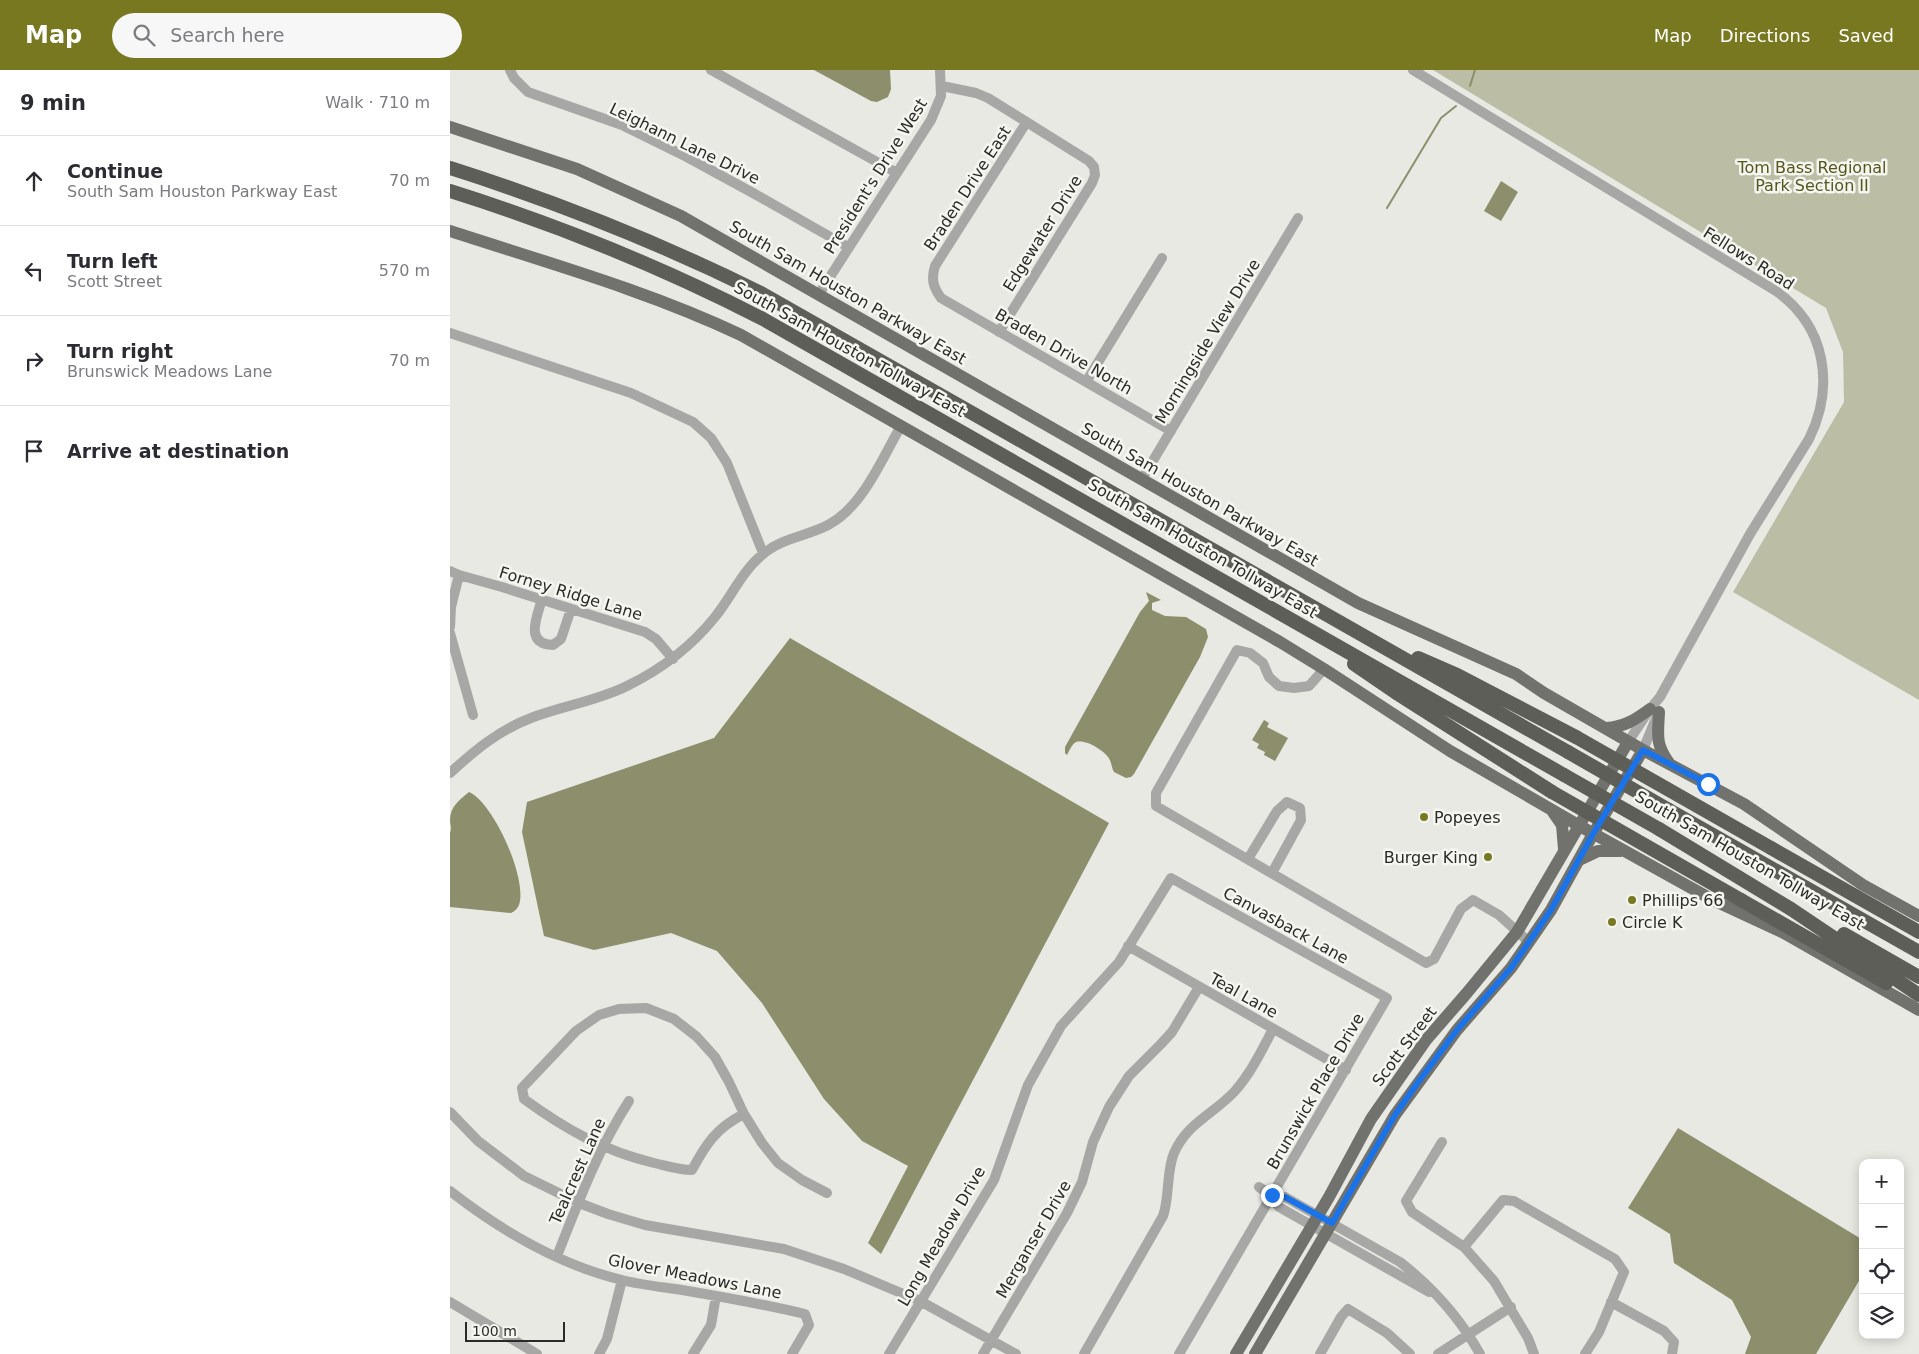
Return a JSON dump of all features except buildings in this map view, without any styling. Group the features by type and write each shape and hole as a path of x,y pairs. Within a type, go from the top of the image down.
{"highway":[{"name":"South Sam Houston Tollway East","path":"450,168 526,193 601,221 684,256 761,294 1919,952"},
{"name":"South Sam Houston Tollway East","path":"450,191 519,213 591,240 730,302 819,350 1919,977"},
{"path":"1274,609 1394,692 1552,792 1919,1002"},
{"path":"1353,629 1457,675 1576,737 1919,932"},
{"path":"1659,829 1798,914 1919,995"},
{"path":"1809,891 1839,895 1919,939"}],"main road":[{"name":"South Sam Houston Parkway East","path":"450,127 577,169 681,216 1358,604 1516,674 1544,693 1628,742 1744,804 1864,885 1919,916"},
{"path":"450,231 706,318 741,335 1324,669 1446,749 1551,810 1713,900 1784,933 1919,1010"},
{"path":"1606,728 1620,727 1631,723 1654,710 1660,750 1671,764"},
{"name":"Scott Street","path":"1236,1354 1315,1221 1371,1119 1426,1040 1517,932 1628,742"},
{"name":"Scott Street","path":"1254,1354 1395,1115 1457,1030 1511,968 1551,910 1643,750"},
{"path":"1551,810 1562,824 1564,852"},
{"path":"1579,860 1598,851 1625,851"},
{"path":"1444,1019 1457,1030"}],"street":[{"name":"Leighann Lane Drive","path":"510,70 514,78 528,92 589,112 639,133 753,193 848,247"},
{"path":"710,70 897,174"},
{"name":"President's Drive West","path":"819,294 931,120 938,104 942,86 940,70"},
{"name":"Fellows Road","path":"1413,70 1776,291 1801,313 1816,339 1821,359 1823,380 1822,402 1818,422 1750,534 1660,697 1654,710 1643,750"},
{"path":"942,86 988,98 1026,123"},
{"name":"Braden Drive East","path":"941,298 932,284 935,266 1026,123"},
{"name":"Edgewater Drive","path":"999,332 1087,191 1094,175 1094,167 1088,161 1026,123"},
{"name":"Morningside View Drive","path":"1142,479 1298,218"},
{"path":"1086,382 1162,258"},
{"name":"Braden Drive North","path":"941,298 1171,431"},
{"path":"450,333 631,393 693,422 711,438 727,463 763,553"},
{"path":"450,773 476,749 502,732 529,719 626,687 674,659 690,646 715,616 743,574 763,553 779,544 831,524 853,506 901,426"},
{"path":"450,627 455,573"},
{"name":"Forney Ridge Lane","path":"455,573 645,632 656,639 674,659"},
{"path":"542,599 534,630 538,639 548,645 553,645 561,639 571,609"},
{"path":"450,634 473,715"},
{"path":"1324,669 1308,686 1294,688 1279,686 1269,677 1263,663 1250,653 1237,650 1156,793 1156,806 1426,963 1434,959 1461,909 1473,900 1499,915 1529,942"},
{"name":"Fellows Road","path":"1628,742 1654,710"},
{"path":"1248,860 1277,811 1287,802 1300,808 1301,820 1272,873"},
{"name":"Long Meadow Drive","path":"889,1354 994,1180 1028,1085 1061,1026 1119,962 1171,878"},
{"name":"Canvasback Lane","path":"1171,878 1387,998"},
{"name":"Teal Lane","path":"1128,946 1346,1070"},
{"name":"Merganser Drive","path":"983,1354 1074,1200 1088,1165 1093,1142 1109,1108 1129,1076 1160,1046 1176,1026 1199,987"},
{"name":"Brunswick Place Drive","path":"1179,1354 1387,998"},
{"path":"744,1114 715,1133 692,1170 681,1170 603,1147 572,1132 524,1099 522,1088 576,1030 599,1014 620,1009 646,1008 674,1019 697,1037 715,1057 744,1114 762,1143 778,1163 802,1180 827,1193"},
{"path":"1084,1354 1163,1216 1167,1206 1170,1169 1174,1154 1181,1141 1200,1119 1236,1090 1273,1029"},
{"name":"Tealcrest Lane","path":"557,1256 578,1203 614,1123 629,1101"},
{"path":"450,1112 478,1142 524,1176 578,1203 645,1225 784,1250 844,1269 920,1301 1016,1354"},
{"path":"1442,1142 1406,1201 1412,1212 1464,1247 1494,1281 1528,1338 1534,1354"},
{"path":"1259,1188 1272,1195 1279,1207 1315,1221 1400,1262 1416,1274 1468,1333 1480,1354"},
{"name":"Glover Meadows Lane","path":"450,1191 476,1212 518,1238 587,1269 622,1280 762,1304 805,1314 809,1325 792,1354"},
{"path":"1464,1247 1503,1200 1514,1200 1615,1259 1624,1272 1599,1332 1585,1354"},
{"path":"599,1354 608,1339 622,1280"},
{"path":"693,1354 711,1325 716,1296"},
{"path":"450,1302 537,1354"},
{"path":"1611,1302 1664,1331 1674,1342 1672,1354"},
{"path":"1438,1354 1511,1307"},
{"path":"1320,1354 1340,1317 1348,1310 1387,1333 1410,1354"}],"green space":[{"name":"Tom Bass Regional Park Section II","path":"1433,70 1919,70 1919,700 1733,592 1844,402 1843,352 1826,308"}],"shaded area":[{"path":"814,70 890,70 891,89 888,97 877,102 871,101"},
{"path":"1501,181 1518,192 1501,221 1484,211"},
{"path":"1146,592 1161,600 1152,603 1152,610 1165,616 1186,617 1206,629 1208,637 1200,657 1134,774 1126,778 1114,772 1108,757 1094,746 1085,742 1076,742 1067,755 1065,747 1140,612 1149,601"},
{"path":"790,638 1109,823 881,1254 868,1243 908,1166 862,1141 824,1099 762,1003 717,951 671,933 594,950 544,936 522,832 527,802 714,738"},
{"path":"1264,720 1269,723 1267,727 1288,738 1275,761 1264,755 1265,752 1257,748 1259,744 1252,740"},
{"path":"469,792 488,810 498,825 513,860 520,893 519,905 511,913 450,907 450,815 456,804"},
{"path":"1678,1128 1859,1238 1859,1281 1816,1354 1745,1354 1751,1337 1732,1300 1674,1263 1670,1234 1628,1208"}],"waterway":[{"path":"1470,86 1475,70"},
{"path":"1387,208 1441,118 1456,106"}],"place":[{"name":"Popeyes","path":"1424,817"},
{"name":"Burger King","path":"1488,857"},
{"name":"Phillips 66","path":"1632,900"},
{"name":"Circle K","path":"1612,922"}],"route":[{"path":"1272,1195 1285,1197 1332,1223 1395,1115 1457,1030 1511,968 1551,910 1643,750 1708,784"}]}
